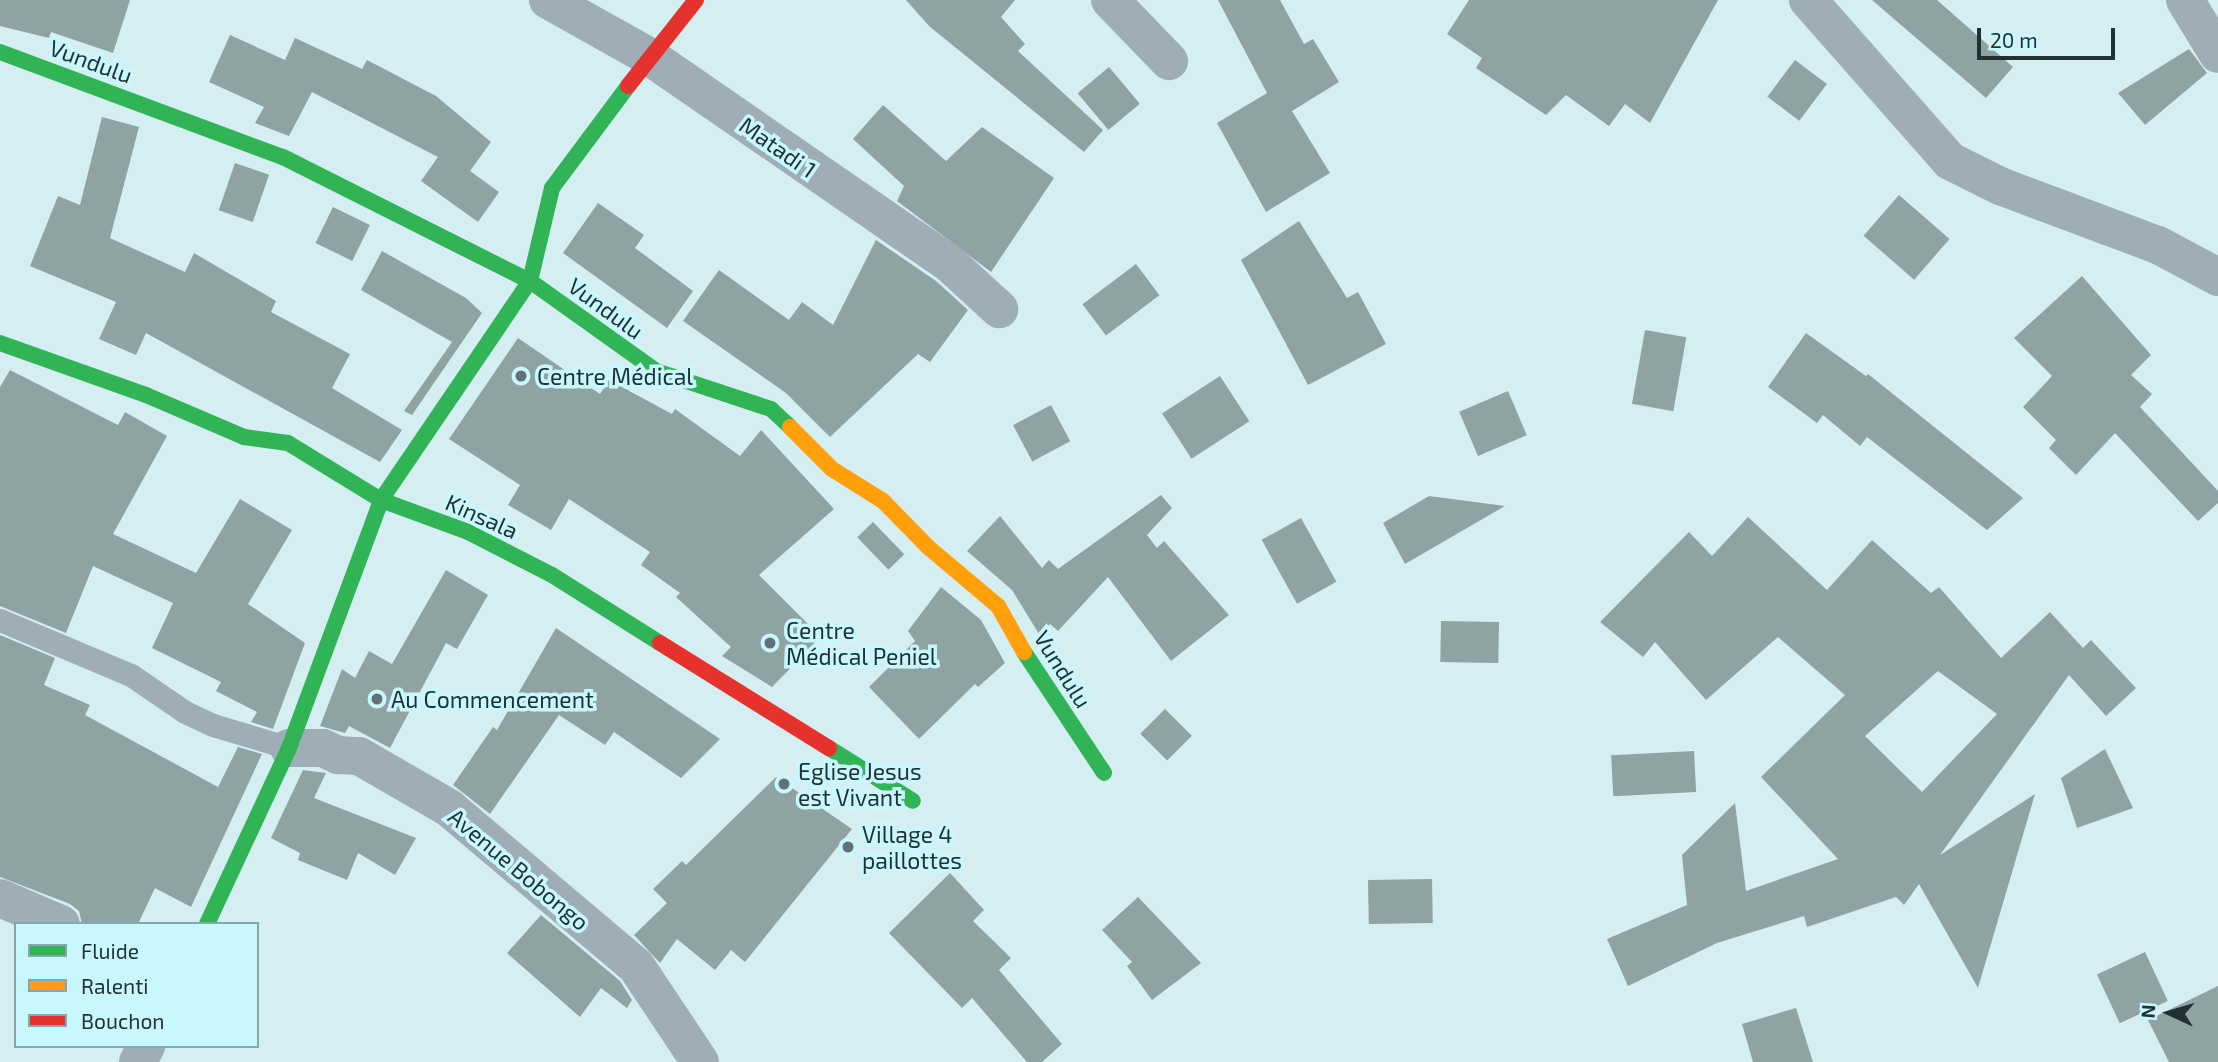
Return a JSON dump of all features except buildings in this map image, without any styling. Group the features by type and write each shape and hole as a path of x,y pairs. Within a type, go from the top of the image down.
{"street":[{"name":"Matadi 1","path":"548,0 650,57 950,264 999,309"},
{"path":"208,922 289,748 381,500 530,281 552,188 696,0"},
{"path":"1110,0 1169,61"},
{"path":"1808,0 1950,161 2000,186 2158,245 2218,277"},
{"path":"2185,0 2218,54"},
{"name":"Vundulu","path":"0,51 284,157 530,281 656,371 771,409 832,469 883,501 928,547 998,606 1032,667 1104,773"},
{"name":"Kinsala","path":"0,343 146,395 244,437 288,443 381,500 468,532 552,575 913,801"},
{"name":"Avenue Bobongo","path":"289,748 323,748 338,755 359,756 449,808 636,965 700,1062"},
{"path":"0,898 56,922"}],"lane":[{"path":"0,620 131,675 204,720 289,748"}],"traffic: fast":[{"path":"0,52 283,157 530,281 656,371 771,409 790,427"},
{"path":"208,922 289,748 381,500 530,281 552,188 628,86"},
{"path":"0,343 146,395 244,437 288,443 381,500 468,532 552,575 660,643"},
{"path":"1024,652 1104,773"},
{"path":"829,748 913,801"}],"traffic: slow":[{"path":"790,427 832,469 883,501 928,547 998,606 1024,652"}],"traffic: jam":[{"path":"628,86 696,0"},
{"path":"660,643 829,748"}],"place":[{"name":"Centre Médical","path":"521,376"},
{"name":"Centre Médical Peniel","path":"770,643"},
{"name":"Au Commencement","path":"377,699"},
{"name":"Eglise Jesus est Vivant","path":"784,784"},
{"name":"Village 4 paillottes","path":"848,847"}]}
